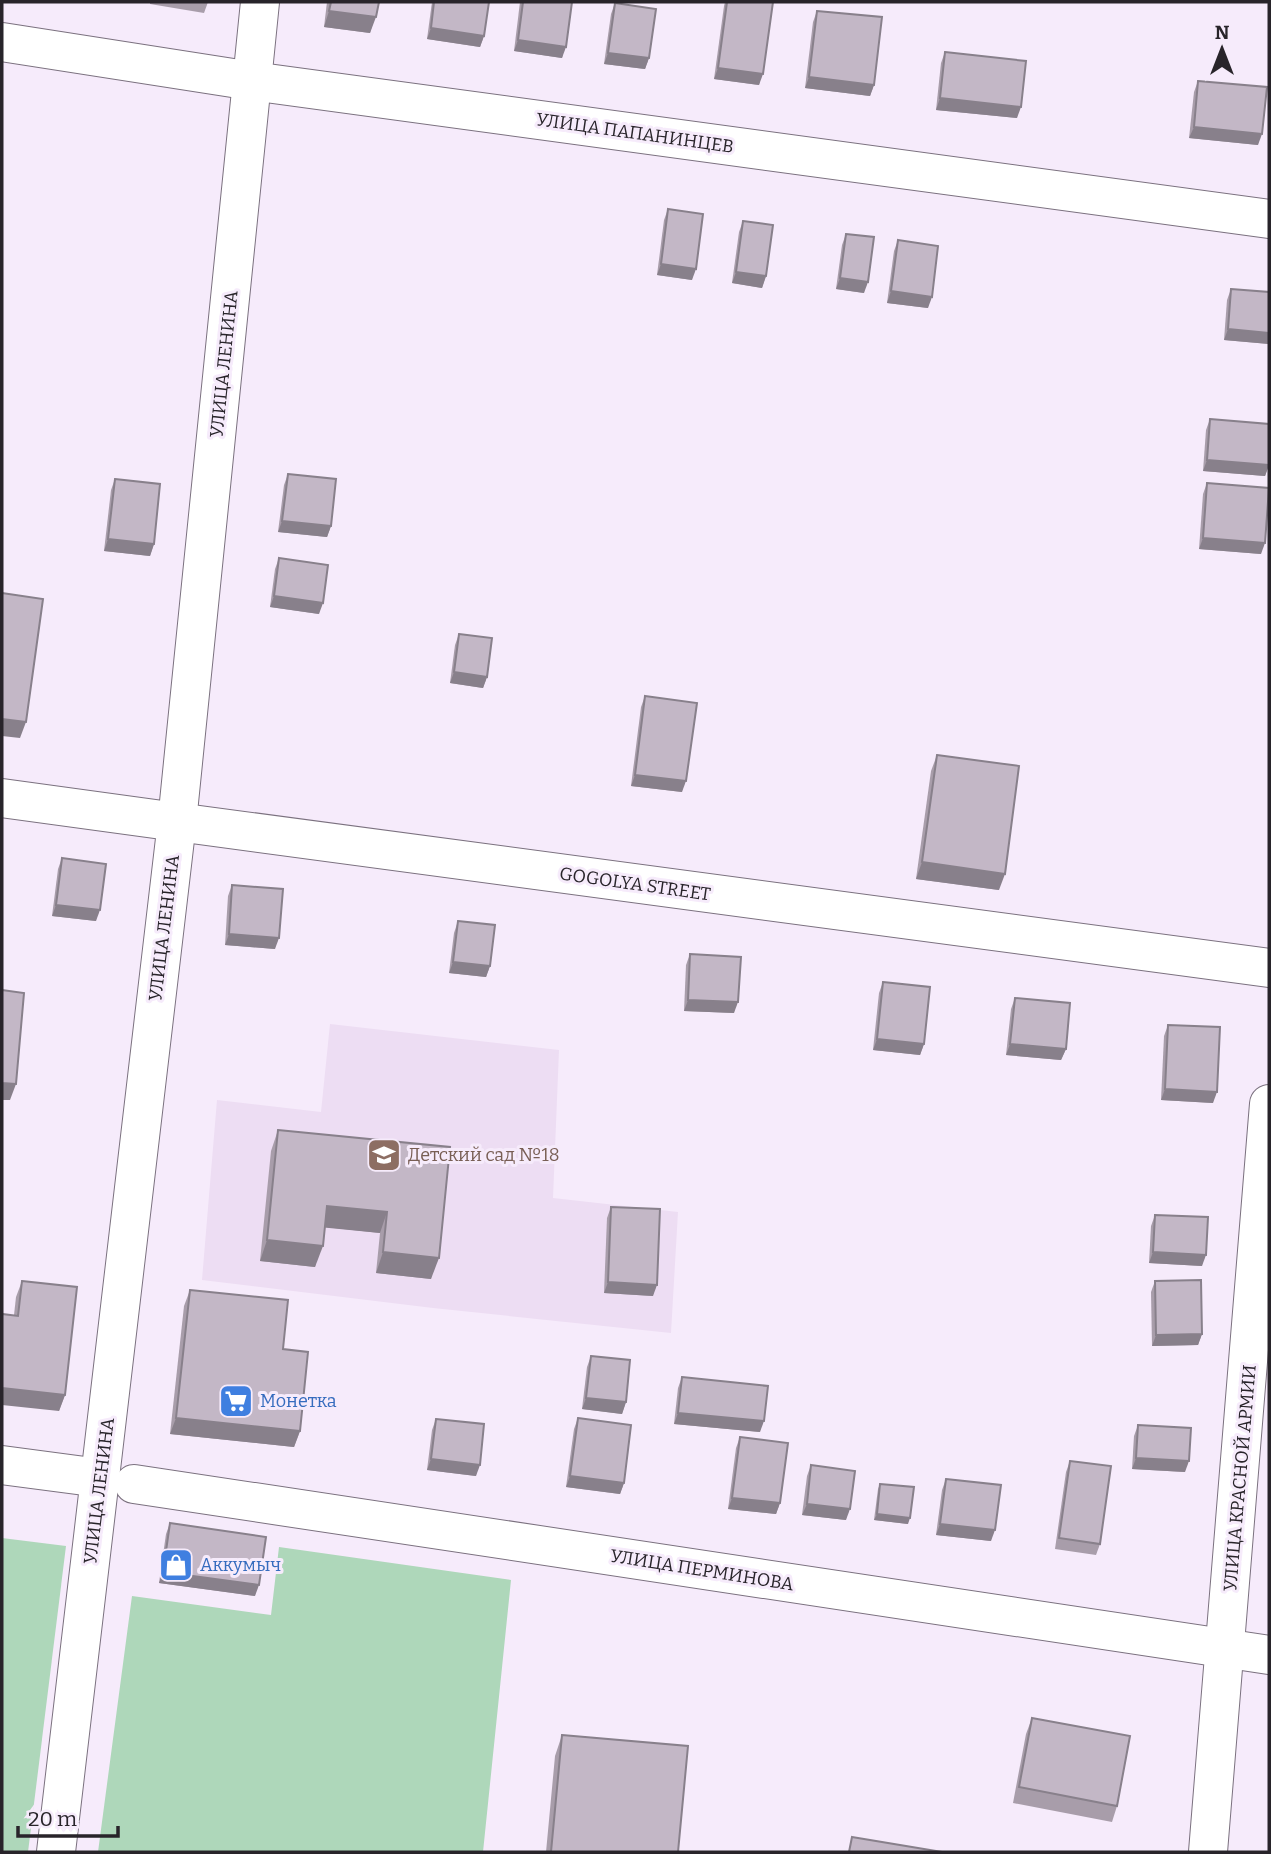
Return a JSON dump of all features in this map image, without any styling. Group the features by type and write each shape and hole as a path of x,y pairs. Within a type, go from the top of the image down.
{"street":[{"name":"УЛИЦА ЛЕНИНА","path":"56,1852 117,1481 177,822 260,2"},
{"name":"УЛИЦА ПАПАНИНЦЕВ","path":"2,42 253,81 1269,219"},
{"name":"GOGOLYA STREET","path":"2,798 1269,968"},
{"name":"УЛИЦА КРАСНОЙ АРМИИ","path":"1208,1852 1269,1104"},
{"name":"УЛИЦА ПЕРМИНОВА","path":"2,1465 1269,1655"}],"shaded area":[{"name":"Детский сад №18","path":"330,1024 559,1050 553,1198 678,1212 671,1333 202,1280 217,1100 321,1112"}],"green space":[{"path":"2,1538 66,1546 28,1852 2,1852"},
{"path":"279,1547 511,1580 483,1852 98,1852 132,1596 271,1615"}],"building":[{"path":"331,2 379,2 376,17 329,11"},
{"path":"434,2 489,2 484,36 431,28"},
{"path":"523,2 572,2 566,47 518,40"},
{"path":"727,2 773,2 763,74 718,68"},
{"path":"615,3 656,9 649,58 608,53"},
{"path":"817,11 882,17 874,85 809,77"},
{"path":"945,52 1026,61 1021,107 940,98"},
{"path":"1198,81 1267,87 1262,134 1194,127"},
{"path":"668,209 703,214 696,269 661,264"},
{"path":"743,221 773,225 766,276 736,272"},
{"path":"846,234 874,237 868,282 840,278"},
{"path":"898,240 938,246 932,297 891,291"},
{"path":"1231,289 1269,292 1269,333 1228,329"},
{"path":"1210,419 1269,424 1269,465 1207,460"},
{"path":"288,474 336,479 331,526 282,521"},
{"path":"115,479 160,484 154,544 108,539"},
{"path":"1207,483 1269,488 1265,543 1203,538"},
{"path":"279,558 328,565 323,603 274,596"},
{"path":"2,593 43,599 26,722 2,719"},
{"path":"459,634 492,638 487,677 454,672"},
{"path":"645,696 697,703 686,781 635,775"},
{"path":"937,755 1019,766 1005,874 922,862"},
{"path":"62,858 106,864 100,910 56,905"},
{"path":"232,885 283,889 279,938 229,934"},
{"path":"458,921 495,925 490,966 453,962"},
{"path":"690,954 741,957 738,1002 688,1000"},
{"path":"883,982 930,987 924,1044 877,1039"},
{"path":"2,990 24,993 16,1084 2,1083"},
{"path":"1015,998 1070,1003 1066,1049 1010,1044"},
{"path":"1168,1025 1220,1027 1217,1092 1165,1089"},
{"path":"278,1130 450,1147 439,1258 383,1252 387,1212 327,1206 323,1246 267,1240"},
{"path":"611,1207 660,1209 657,1285 608,1282"},
{"path":"1155,1215 1208,1217 1206,1255 1153,1252"},
{"path":"1201,1280 1202,1334 1156,1335 1155,1281"},
{"path":"22,1281 77,1287 65,1395 2,1388 2,1314 18,1316"},
{"name":"Монетка","path":"190,1290 288,1300 283,1349 308,1352 300,1431 176,1418"},
{"path":"591,1356 630,1360 626,1402 586,1398"},
{"path":"682,1377 768,1386 764,1421 678,1413"},
{"path":"578,1418 631,1425 624,1483 570,1476"},
{"path":"436,1419 484,1424 480,1465 431,1459"},
{"path":"1138,1425 1191,1428 1189,1461 1136,1458"},
{"path":"740,1437 788,1443 780,1503 732,1498"},
{"path":"1070,1461 1111,1466 1100,1544 1059,1538"},
{"path":"811,1465 855,1471 850,1509 807,1504"},
{"path":"946,1479 1001,1485 995,1530 940,1524"},
{"path":"880,1484 914,1487 910,1518 877,1514"},
{"path":"170,1523 266,1537 259,1585 163,1572"},
{"path":"1032,1718 1130,1736 1117,1806 1019,1787"},
{"path":"562,1735 688,1746 678,1852 551,1852"},
{"path":"852,1837 942,1852 849,1852"}],"place":[{"name":"Детский сад №18","path":"384,1155"},
{"name":"Монетка","path":"236,1401"},
{"name":"Аккумыч","path":"176,1565"}]}
